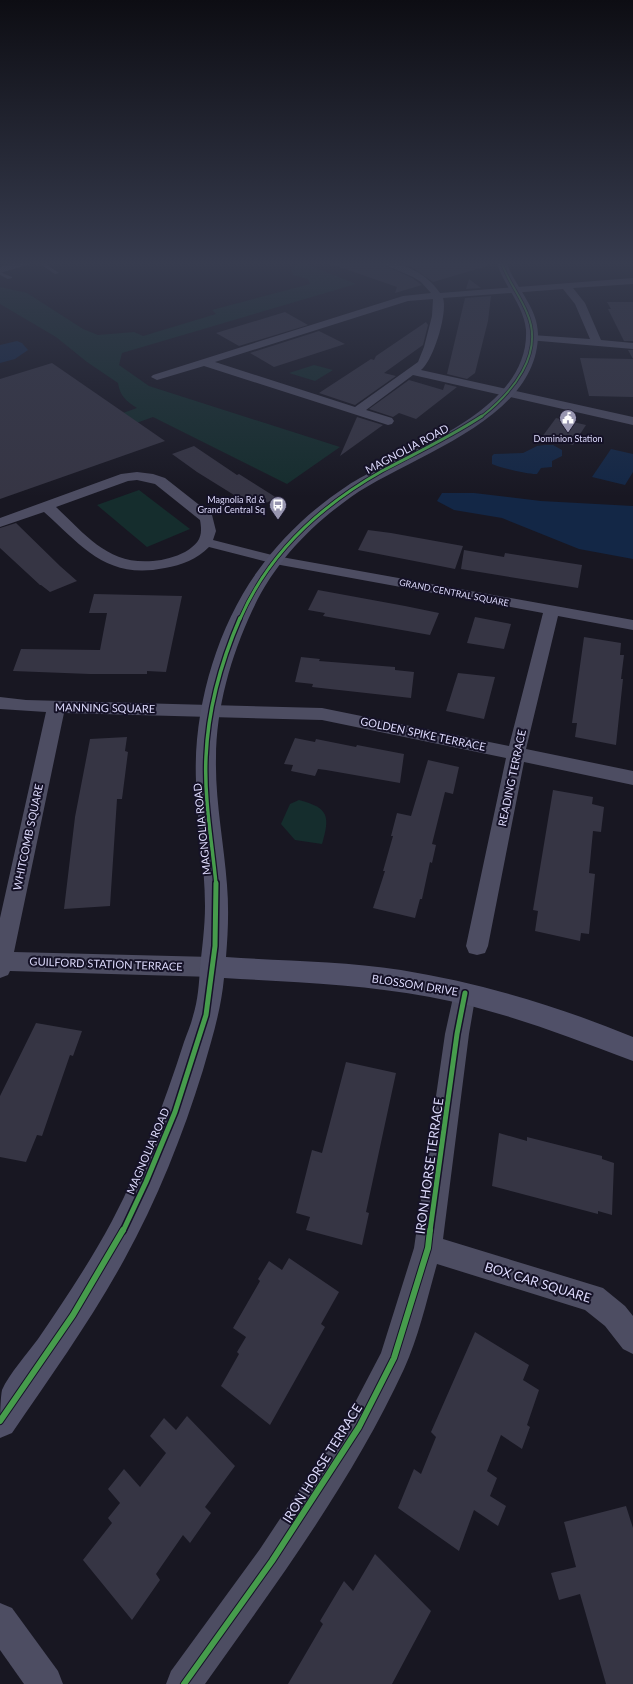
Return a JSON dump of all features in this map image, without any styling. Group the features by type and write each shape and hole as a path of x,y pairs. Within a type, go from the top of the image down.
{"street":[{"path":"157,376 274,340"},
{"path":"357,411 413,372 422,364 427,355 431,340"},
{"name":"MAGNOLIA ROAD","path":"0,1421 60,1336 114,1248 154,1165 184,1089 208,1009 218,906 216,871 206,779 207,737 210,710 231,638 254,591 274,560 301,531 345,495 396,464 462,430 484,414 507,394 522,372 529,356 532,340"},
{"path":"549,340 633,346"},
{"path":"595,340 597,344"},
{"path":"203,362 388,421"},
{"path":"413,372 633,421"},
{"path":"0,524 46,506 126,477 137,476 153,478 160,481 207,518 210,526 210,534 206,542 192,554 165,564 149,566 120,564 107,559 98,553 46,506"},
{"path":"206,542 274,560"},
{"name":"GRAND CENTRAL SQUARE","path":"274,560 633,625"},
{"name":"READING TERRACE","path":"477,946 516,754 551,611"},
{"name":"MANNING SQUARE","path":"0,703 210,710"},
{"name":"WHITCOMB SQUARE","path":"1,964 56,706"},
{"name":"GOLDEN SPIKE TERRACE","path":"210,710 322,714 341,717 633,778"},
{"name":"GUILFORD STATION TERRACE","path":"1,964 212,967"},
{"name":"BLOSSOM DRIVE","path":"212,967 331,974 400,981 465,993 536,1013 633,1049"},
{"name":"IRON HORSE TERRACE","path":"184,1684 272,1561 359,1427 394,1358 428,1248 457,1034 465,993"},
{"name":"BOX CAR SQUARE","path":"428,1248 593,1298 615,1316 633,1339"},
{"path":"0,1620 45,1684"}],"green space":[{"path":"59,340 167,340 122,353 119,365 149,386 340,447 287,484 153,417 0,472 75,430 137,408 124,398 118,383 87,362"},
{"path":"314,365 333,370 315,381 289,373"},
{"path":"139,490 190,529 147,547 97,505"},
{"path":"299,800 316,806 325,814 326,826 322,844 295,840 281,824 290,804"}],"water":[{"path":"17,341 22,343 28,350 15,359 0,363 0,345"},
{"path":"553,445 562,450 562,456 552,461 552,467 541,468 537,474 492,464 492,456 494,454 523,453 537,446"},
{"path":"611,449 633,454 633,472 625,485 592,477"},
{"path":"442,493 474,493 541,501 633,506 633,559 579,549 502,518 454,510 437,501"}],"building":[{"path":"228,340 260,340 239,346"},
{"path":"292,340 336,340 345,344 274,367 250,353"},
{"path":"400,340 424,340 423,345 384,373 396,376 355,405 319,393 371,359 374,360 376,356"},
{"path":"455,340 483,340 475,373 467,379 447,374"},
{"path":"623,340 633,340 633,341 624,341"},
{"path":"628,350 633,350 633,359"},
{"path":"580,358 633,359 633,397 589,396"},
{"path":"52,363 165,441 0,499 0,379"},
{"path":"409,380 443,390 445,384 457,387 416,419 399,413 393,417 369,409"},
{"path":"357,417 383,425 340,456"},
{"name":"Dominion Station","path":"556,418 586,425 573,445 542,437"},
{"path":"194,446 237,475 239,474 277,498 255,508 197,472 172,454"},
{"path":"16,523 77,581 50,592 40,585 0,548 0,528"},
{"path":"368,530 463,546 455,569 358,550"},
{"path":"464,550 504,557 505,553 582,565 578,588 461,569"},
{"path":"318,590 439,613 430,635 323,616 325,613 308,610"},
{"path":"94,594 182,596 166,672 147,671 147,674 90,674 13,671 21,649 100,650 107,613 89,613"},
{"path":"475,617 511,624 504,649 467,643"},
{"path":"584,637 621,643 620,655 624,655 621,679 623,679 616,745 575,737 577,723 572,723"},
{"path":"301,657 320,659 319,661 395,667 395,670 414,672 411,698 312,687 313,684 295,682"},
{"path":"458,673 495,677 484,719 446,711"},
{"path":"127,737 125,751 128,752 122,799 117,799 110,906 64,909 75,817 90,739"},
{"path":"295,738 315,742 316,739 356,747 357,745 404,754 400,783 318,769 315,776 291,771 293,765 284,764"},
{"path":"428,760 459,767 453,794 445,792 432,844 436,845 432,863 430,862 422,899 420,899 415,918 373,908 385,871 383,871 393,836 391,836 397,813 411,816"},
{"path":"553,790 593,797 592,804 604,807 601,832 593,831 589,873 595,874 589,934 581,933 580,941 535,931 538,911 533,910"},
{"path":"36,1023 82,1031 73,1056 70,1055 42,1136 37,1135 26,1162 0,1157 0,1096"},
{"path":"346,1062 396,1073 366,1212 369,1213 362,1245 306,1230 310,1217 296,1213 312,1150 322,1153"},
{"path":"499,1133 527,1141 527,1137 602,1156 602,1159 614,1163 612,1215 598,1211 598,1214 492,1186"},
{"path":"289,1258 339,1292 321,1324 325,1327 270,1425 221,1386 239,1354 237,1352 246,1337 233,1328 260,1281 258,1279 269,1261 282,1270"},
{"path":"475,1332 529,1365 523,1380 539,1390 527,1425 530,1427 522,1449 501,1435 487,1471 497,1478 490,1496 506,1506 498,1526 474,1510 459,1551 398,1508 414,1469 421,1474 436,1437 431,1432"},
{"path":"187,1416 235,1466 205,1507 211,1513 190,1543 183,1535 156,1574 160,1580 132,1620 83,1560 112,1523 108,1518 120,1503 108,1489 124,1469 140,1487 166,1453 150,1436 164,1418 176,1430"},
{"path":"626,1506 633,1528 633,1684 606,1684 580,1594 559,1600 551,1573 576,1567 564,1522"},
{"path":"375,1554 431,1611 392,1684 288,1684 323,1624 320,1621 344,1581 353,1591"}],"cycle path":[{"path":"0,1421 73,1315 122,1233 168,1130 204,1024 210,992 215,946 217,904 207,803 207,732 211,708 224,660 242,613 253,591 272,562 294,537 333,503 370,478 460,430 482,416 502,399 518,380 528,359 531,340"},
{"path":"184,1684 272,1561 359,1427 394,1358 428,1248 457,1034 465,993"}],"place":[{"name":"Dominion Station","path":"568,433"},
{"name":"Magnolia Rd & Grand Central Sq","path":"278,520"}]}
